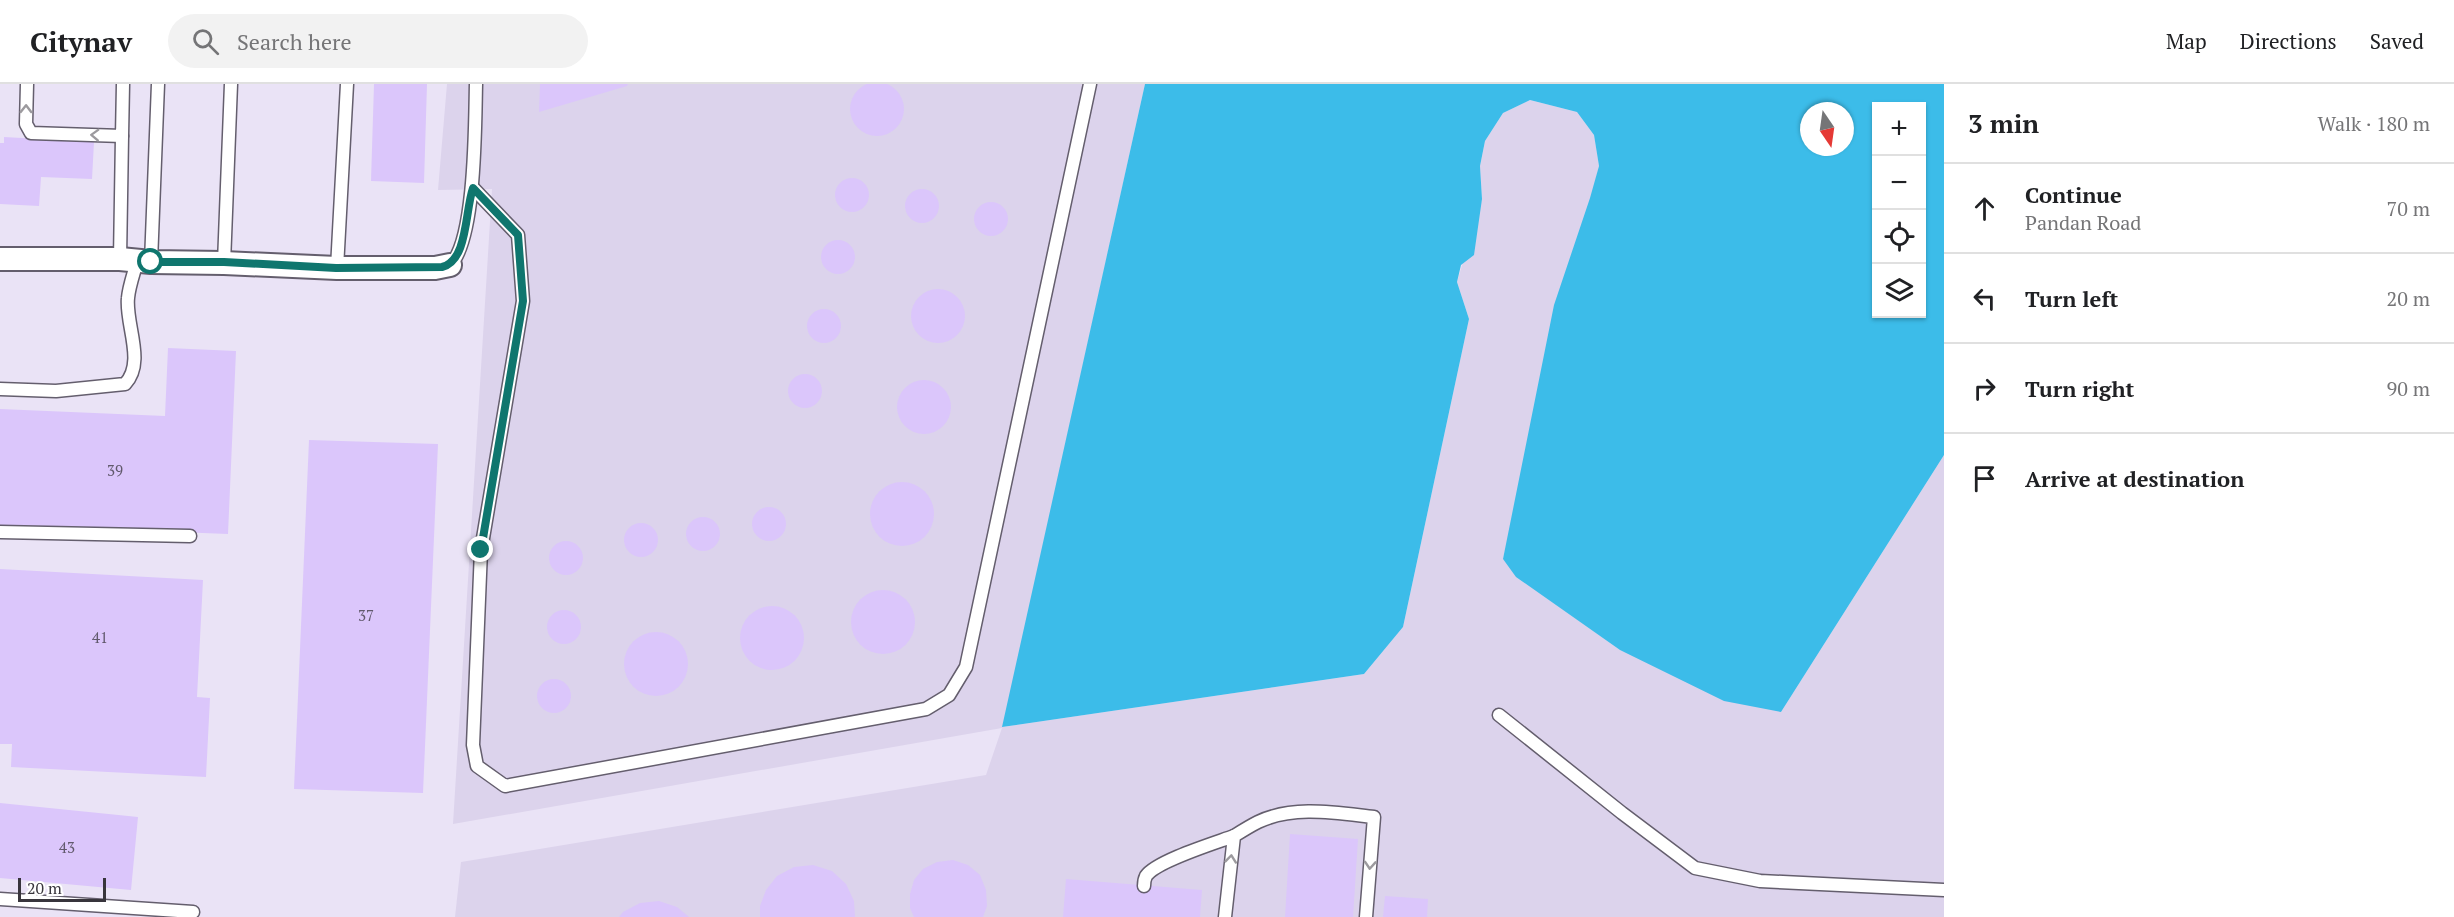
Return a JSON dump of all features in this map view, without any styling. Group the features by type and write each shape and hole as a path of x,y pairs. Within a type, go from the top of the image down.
{"street":[{"path":"0,259 224,262 336,268 435,268 450,265"}],"lane":[{"path":"27,84 26,124 31,133 122,136"},
{"path":"123,84 122,136 136,261"},
{"path":"0,389 56,392 125,384 130,378 134,362 128,298 136,261 158,84"},
{"path":"224,262 231,84"},
{"path":"336,268 346,84"},
{"path":"450,265 461,248 473,188 476,84"},
{"path":"473,188 518,235 523,301 481,550 472,745 477,766 505,786 926,710 949,694 966,667 1090,84"},
{"path":"0,532 190,536"},
{"path":"1499,715 1695,868 1760,881 1944,890"},
{"path":"1144,886 1145,877 1154,869 1188,853 1234,836 1260,821 1288,813 1325,812 1374,817 1366,917"},
{"path":"1225,917 1234,836"},
{"path":"0,899 193,912"}],"shaded area":[{"path":"447,84 1145,84 1003,727 1364,674 1403,627 1469,319 1457,282 1482,199 1480,166 1485,141 1503,113 1530,100 1577,112 1594,135 1599,166 1503,559 1526,583 1620,650 1781,712 1944,455 1944,917 455,917 461,862 986,775 1002,728 453,824 492,189 438,190"}],"water":[{"path":"1145,84 1944,84 1944,455 1781,712 1724,701 1620,650 1516,577 1503,559 1554,305 1599,166 1594,135 1577,112 1530,100 1503,113 1485,141 1480,166 1482,199 1474,255 1461,265 1457,282 1469,319 1403,627 1364,674 1002,727"}],"building":[{"path":"877,82 887,84 896,90 902,99 904,109 902,119 896,128 887,134 877,136 867,134 858,128 852,119 850,109 852,99 858,90 867,84"},
{"path":"374,84 427,84 424,183 371,181"},
{"path":"540,84 628,84 539,112"},
{"path":"4,137 94,142 92,179 41,177 39,206 0,204 0,143 4,143"},
{"path":"852,178 864,183 869,195 864,207 852,212 840,207 835,195 840,183"},
{"path":"922,189 934,194 939,206 934,218 922,223 910,218 905,206 910,194"},
{"path":"991,202 1003,207 1008,219 1003,231 991,236 979,231 974,219 979,207"},
{"path":"838,240 850,245 855,257 850,269 838,274 826,269 821,257 826,245"},
{"path":"938,289 948,291 957,297 963,306 965,316 963,326 957,335 948,341 938,343 928,341 919,335 913,326 911,316 913,306 919,297 928,291"},
{"path":"824,309 836,314 841,326 836,338 824,343 812,338 807,326 812,314"},
{"path":"168,348 236,351 228,534 0,525 0,409 165,416"},
{"path":"805,374 817,379 822,391 817,403 805,408 793,403 788,391 793,379"},
{"path":"924,380 934,382 943,388 949,397 951,407 949,417 943,426 934,432 924,434 914,432 905,426 899,417 897,407 899,397 905,388 914,382"},
{"path":"309,440 438,444 423,793 294,789"},
{"path":"896,482 908,482 925,491 932,502 934,514 932,526 925,537 908,546 896,546 884,541 875,532 870,520 870,508 875,496 884,487"},
{"path":"769,507 781,512 786,524 781,536 769,541 757,536 752,524 757,512"},
{"path":"703,517 715,522 720,534 715,546 703,551 691,546 686,534 691,522"},
{"path":"641,523 653,528 658,540 653,552 641,557 629,552 624,540 629,528"},
{"path":"566,541 578,546 583,558 578,570 566,575 554,570 549,558 554,546"},
{"path":"0,569 203,580 197,697 210,698 206,777 11,767 12,744 0,744"},
{"path":"883,590 895,592 906,599 913,610 915,622 913,634 906,645 895,652 883,654 871,652 860,645 853,634 851,622 853,610 860,599 871,592"},
{"path":"766,606 778,606 795,615 802,626 804,638 802,650 795,661 778,670 766,670 754,665 745,656 740,644 740,632 745,620 754,611"},
{"path":"564,610 576,615 581,627 576,639 564,644 552,639 547,627 552,615"},
{"path":"656,632 668,634 679,641 686,652 688,664 686,676 679,687 668,694 656,696 644,694 633,687 626,676 624,664 626,652 633,641 644,634"},
{"path":"554,679 566,684 571,696 566,708 554,713 542,708 537,696 542,684"},
{"path":"0,803 138,817 131,890 0,878"},
{"path":"1290,834 1358,839 1353,917 1285,917"},
{"path":"953,860 968,865 980,875 986,890 987,906 983,917 914,917 910,908 910,894 914,880 923,869 937,862"},
{"path":"813,865 832,871 846,884 854,901 855,917 760,917 760,906 766,890 777,876 794,867"},
{"path":"1066,879 1202,890 1200,917 1063,917"},
{"path":"1385,896 1428,899 1427,917 1383,917"},
{"path":"659,901 677,907 689,917 619,917 623,912 640,903"}],"route":[{"path":"151,262 224,262 336,268 442,267 450,265 461,248 473,188 518,235 523,301 481,550"}]}
